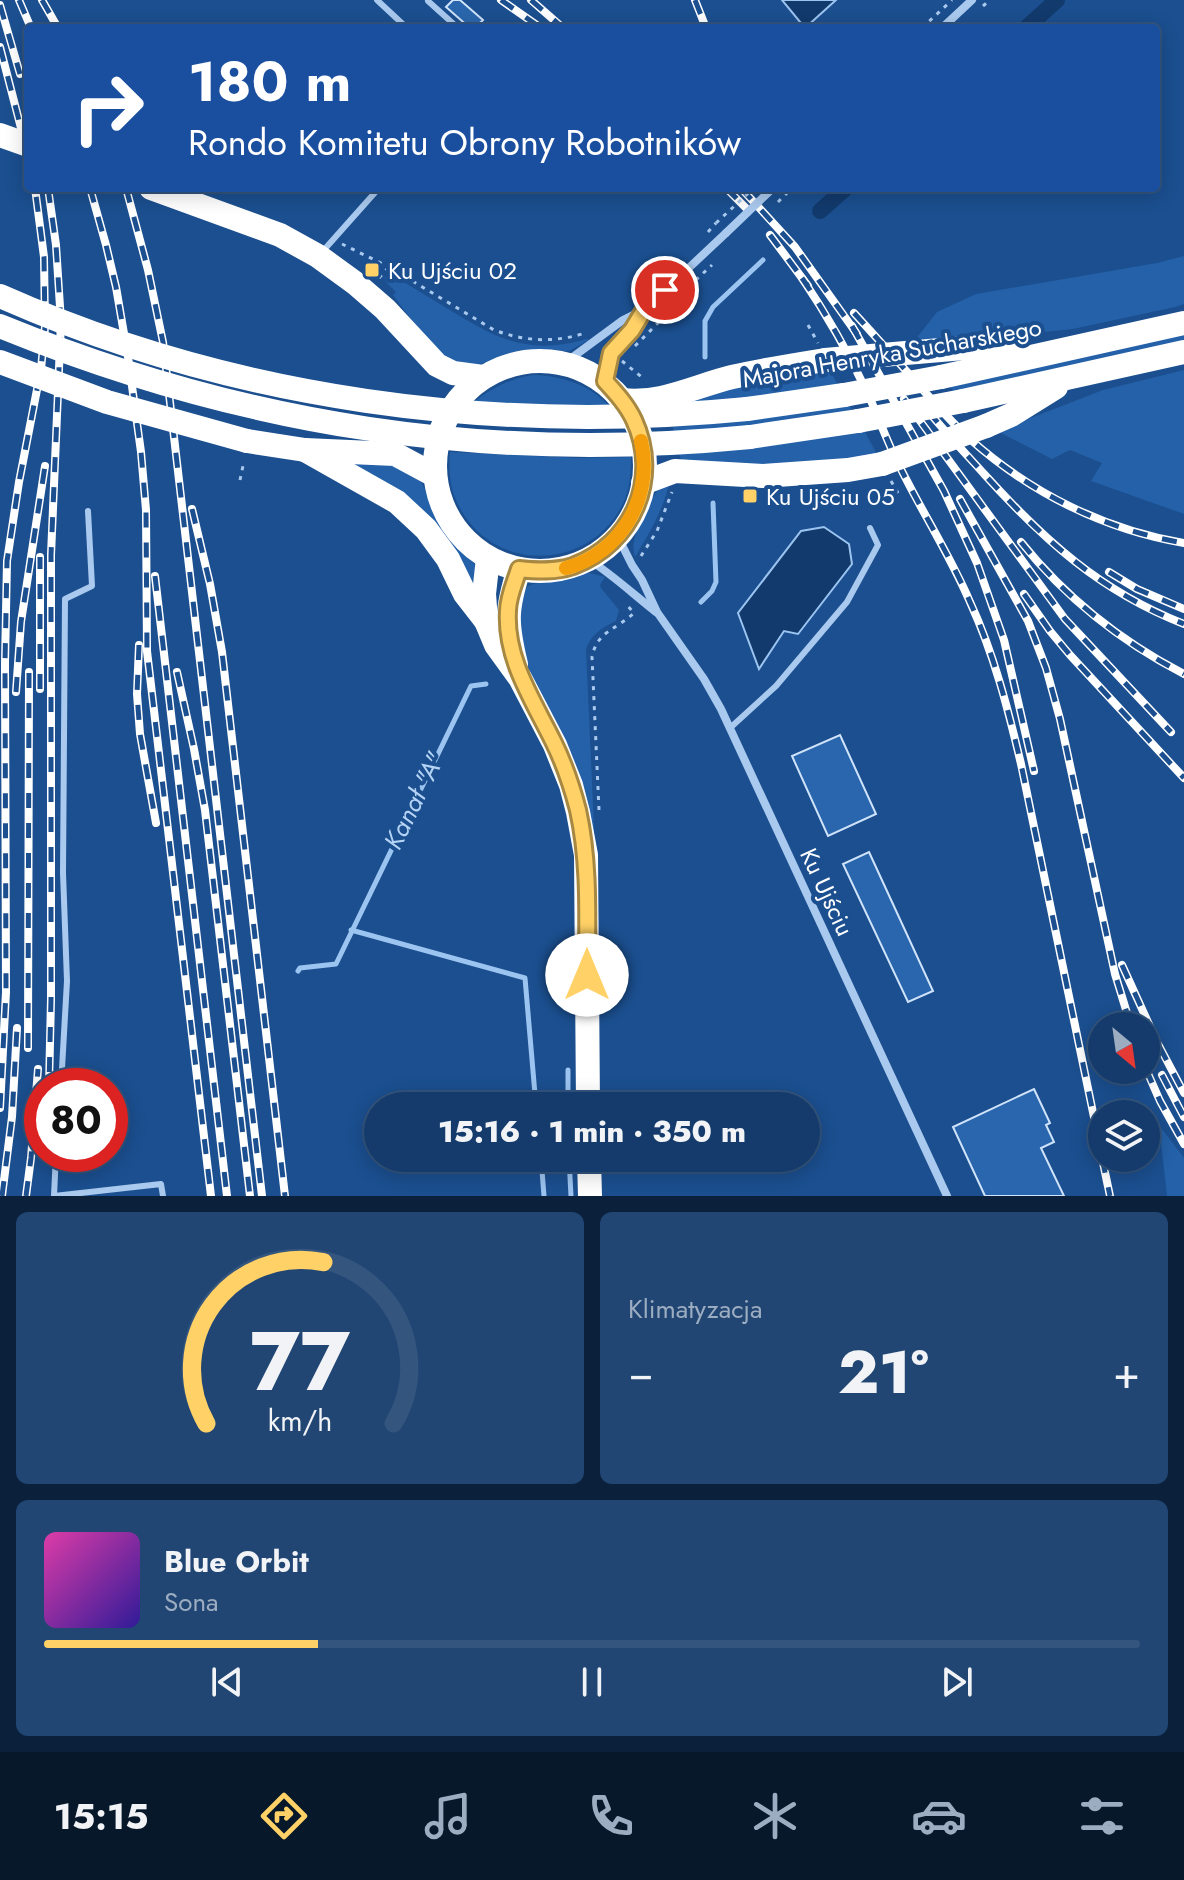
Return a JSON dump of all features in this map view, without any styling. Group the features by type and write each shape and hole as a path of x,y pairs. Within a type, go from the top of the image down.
{"highway":[{"path":"0,135 24,144"},
{"path":"162,192 280,235 318,256 385,309 437,365 453,373 483,377"},
{"name":"Majora Henryka Sucharskiego","path":"0,296 81,329 232,375 350,399 433,410 544,417 639,417 747,409 844,395 1028,359 1183,323"},
{"path":"0,326 159,383 253,408 376,431 445,439 569,445 690,442 750,437 858,421 1184,352"},
{"path":"622,400 656,400 822,354 976,347 1028,359"},
{"path":"0,362 107,402 246,447 395,454 434,475"},
{"path":"528,362 566,362 605,381 622,400 640,434 644,451 643,483 636,508 618,537 602,551 557,570 519,569 488,558 475,548 459,532 447,513 434,475 439,435 444,421 461,396 483,377 528,362"},
{"path":"643,483 675,471 763,476 885,469 1011,415 1072,377"},
{"path":"305,450 397,502 426,529 448,559 465,594 486,621 496,645 520,678 555,745 571,785 586,855 588,1092"},
{"path":"486,621 484,594 488,558"},
{"path":"519,569 508,609 510,637 520,678"},
{"path":"589,1172 590,1196"}],"street":[{"path":"946,24 972,0"},
{"path":"605,381 611,353 632,330 644,310 769,192"},
{"path":"566,362 623,320 644,310"},
{"name":"Ku Ujściu","path":"618,537 657,612 704,679 730,728 947,1196"},
{"name":"Ku Ujściu","path":"588,559 657,612"}],"lane":[{"path":"377,0 403,24"},
{"path":"428,1 454,24"},
{"path":"318,256 375,192"},
{"path":"62,1068 67,981 63,873 65,599 92,586 88,511"},
{"path":"730,728 776,686 847,602 878,545 870,528"},
{"path":"55,1172 54,1196 161,1184 163,1196"}],"path":[{"path":"926,24 952,0"},
{"path":"700,240 750,192"},
{"path":"347,246 389,267 494,330 510,336 545,341 586,333"},
{"path":"630,351 651,332 674,300 715,262"},
{"path":"379,278 389,267"},
{"path":"808,325 822,354"},
{"path":"622,361 649,384"},
{"path":"240,480 246,447"},
{"path":"885,469 901,498"},
{"path":"637,562 657,531 676,480"},
{"path":"599,820 592,657 599,638 634,613 626,603"}],"shaded area":[{"path":"782,0 836,0 809,24 802,24"},
{"path":"1184,256 1184,304 1175,307 1073,329 911,345 937,312 976,294"},
{"path":"389,273 501,338 549,346 589,340 569,351 514,352 474,366 449,361 421,333 393,295 396,292 385,277"},
{"path":"1184,333 1184,342 955,393 949,386"},
{"path":"829,369 838,385 746,398 671,404 711,392"},
{"path":"1184,370 1184,514 1091,481 1102,463 1070,450 1052,459 997,431 1103,390"},
{"path":"533,375 574,383 593,392 609,406 474,402 502,384"},
{"path":"850,406 853,411 749,426 674,432 673,427 749,420"},
{"path":"865,432 878,456 827,465 683,464 679,454 752,448"},
{"path":"450,452 580,458 631,457 629,484 625,499 610,524 590,541 566,552 540,556 515,552 491,542 471,525 454,494"},
{"path":"338,459 384,461 420,479 445,531 478,571 480,599 470,579"},
{"path":"670,480 660,511 635,557 633,545 637,530 654,495"},
{"path":"824,527 849,544 852,564 798,634 784,631 759,669 738,613 801,531"},
{"path":"583,573 605,577 601,588 619,610 616,621 598,632 586,649 595,849 525,667 516,600 528,586"},
{"path":"1160,1126 1184,1158 1184,1196 1167,1196"}],"building":[{"path":"453,0 460,0 483,20 479,24 465,24 446,7"},
{"path":"840,735 876,814 828,836 792,756"},
{"path":"869,852 933,991 908,1002 843,864"},
{"path":"1034,1089 1050,1123 1046,1125 1054,1142 1041,1148 1064,1196 985,1196 953,1127"}],"waterway":[{"name":"Kanał \"A\"","path":"1030,24 1057,0"},
{"name":"Kanał \"A\"","path":"820,211 841,192"},
{"name":"Kanał \"A\"","path":"705,357 705,321 713,307 763,260"},
{"name":"Kanał \"A\"","path":"701,602 716,582 713,503"},
{"name":"Kanał \"A\"","path":"298,971 300,968 336,964 471,686 486,684"},
{"path":"351,930 525,978 535,1092"},
{"path":"568,1070 568,1092"},
{"path":"542,1172 544,1196"},
{"path":"570,1172 571,1196"}],"railway":[{"path":"19,0 29,24"},
{"path":"42,0 56,24"},
{"path":"501,0 535,24"},
{"path":"531,0 558,24"},
{"path":"695,0 704,24"},
{"path":"0,5 20,74"},
{"path":"0,47 24,140"},
{"path":"0,1108 6,992 7,561 41,369 45,327 44,257 36,192"},
{"path":"49,192 61,322 51,555 49,1068"},
{"path":"91,192 116,287 141,452 146,510 147,651 211,1196"},
{"path":"127,192 163,342 262,1196"},
{"path":"730,192 746,208"},
{"path":"745,192 795,247 857,334"},
{"path":"770,235 808,286"},
{"path":"802,278 861,379 897,461 979,622 1021,764 1090,1100"},
{"path":"854,313 941,410 971,440 1018,477 1098,519 1184,543"},
{"path":"852,326 944,491 977,563 1004,640 1034,771"},
{"path":"904,399 1065,619 1171,732"},
{"path":"928,411 1007,499 1076,562 1126,596 1184,624"},
{"path":"16,692 21,622 45,466"},
{"path":"960,499 1028,621 1046,668 1060,719 1115,974 1127,1012"},
{"path":"192,509 222,652 285,1196"},
{"path":"1021,542 1056,582 1095,617 1184,674"},
{"path":"40,557 40,689"},
{"path":"1109,572 1137,589 1184,609"},
{"path":"155,576 227,1196"},
{"path":"1024,594 1070,655 1184,778"},
{"path":"139,645 137,694 140,734 156,823"},
{"path":"28,1048 29,672"},
{"path":"177,672 205,810 250,1196"},
{"path":"1122,965 1184,1093"},
{"path":"2,1196 12,1117 17,1028"},
{"path":"1162,1075 1184,1117"},
{"path":"1153,1084 1184,1144"},
{"path":"26,1196 29,1172"},
{"path":"1105,1172 1110,1196"}],"slow traffic":[{"path":"566,568 602,551 618,537 630,519 643,483 644,451 641,441"}],"place":[{"name":"Ku Ujściu 02","path":"372,270"},
{"name":"Ku Ujściu 05","path":"750,496"}],"route":[{"path":"587,975 586,855 578,812 555,745 520,678 510,637 508,609 519,569 557,570 588,559 618,537 636,508 643,483 644,451 640,434 628,409 605,381 611,353 632,330 644,310 665,290"}]}
